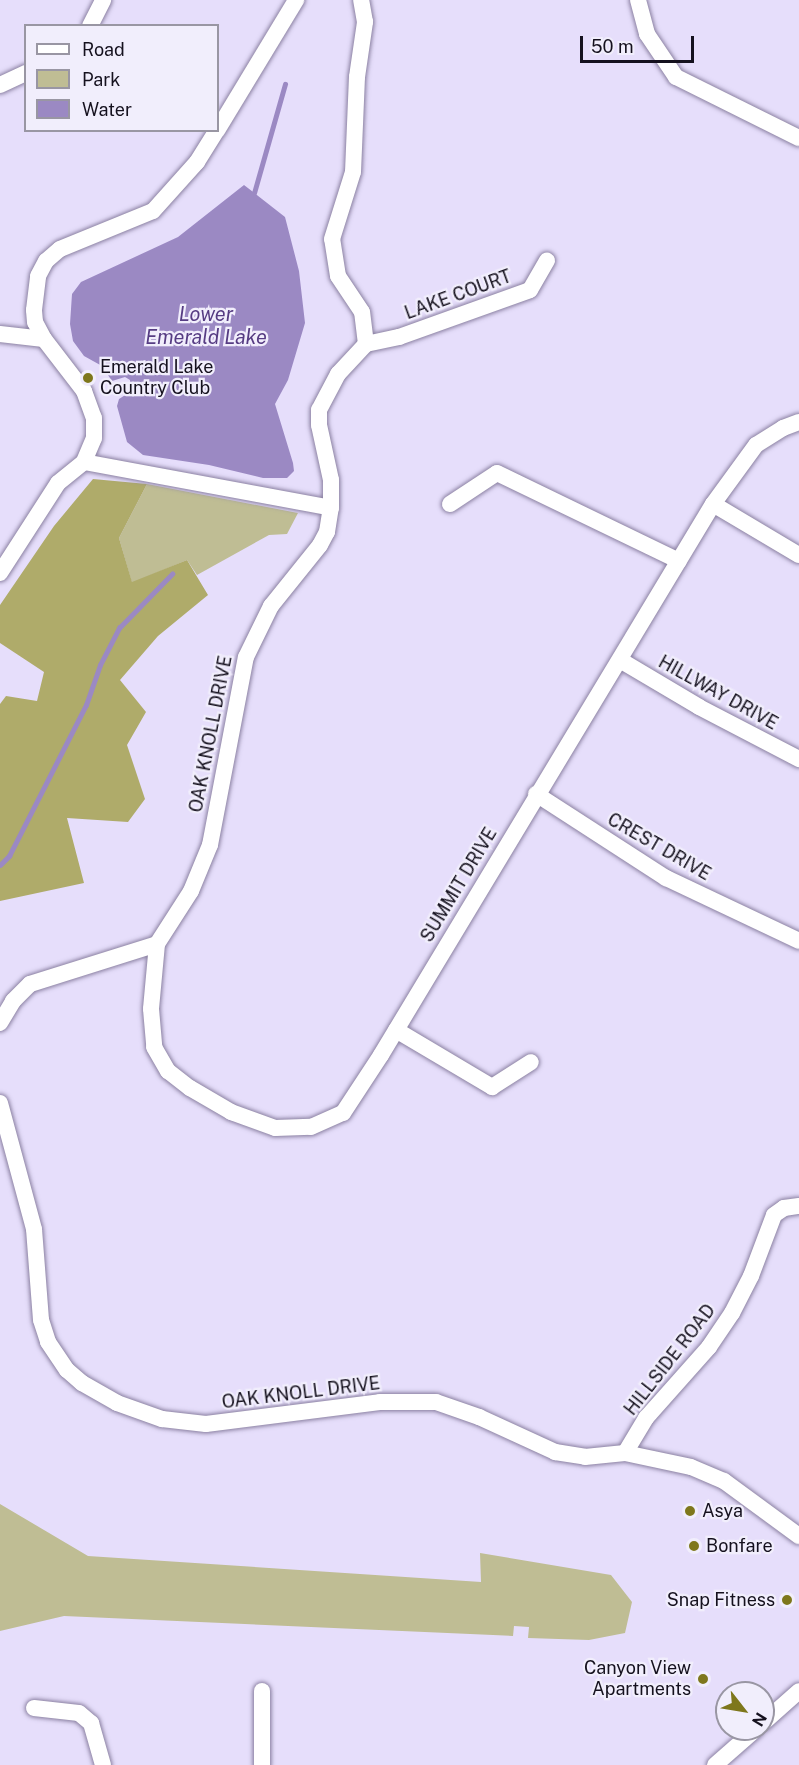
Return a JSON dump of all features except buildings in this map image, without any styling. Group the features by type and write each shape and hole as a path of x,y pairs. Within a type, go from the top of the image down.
{"street":[{"path":"91,24 103,0"},
{"path":"219,127 296,0"},
{"path":"362,0 366,22 357,77 353,172 332,238 338,276 362,312 366,344"},
{"path":"638,0 647,34 676,77 799,138"},
{"path":"0,85 24,74"},
{"path":"0,573 58,483 84,462 94,438 91,404 44,339 35,322 38,276 46,261 60,249 153,211 197,162 216,132"},
{"name":"LAKE COURT","path":"366,344 399,337 530,290 547,261"},
{"path":"0,334 44,339"},
{"name":"OAK KNOLL DRIVE","path":"157,944 191,891 210,845 246,657 271,606 324,539 331,508 331,480 319,425 319,410 338,374 366,344"},
{"name":"SUMMIT DRIVE","path":"157,944 151,1009 154,1047 168,1071 189,1089 231,1112 275,1128 311,1127 343,1113 396,1030 536,794 620,660 713,504 756,445 783,428 799,422"},
{"path":"84,462 331,508"},
{"path":"450,504 497,473 679,561"},
{"path":"713,504 799,555"},
{"name":"HILLWAY DRIVE","path":"620,660 699,707 799,759"},
{"name":"CREST DRIVE","path":"536,794 666,878 799,941"},
{"path":"0,1023 13,1001 30,984 157,944"},
{"path":"396,1030 492,1086 531,1062"},
{"name":"OAK KNOLL DRIVE","path":"0,1103 32,1218 41,1320 48,1342 67,1370 82,1383 108,1398 162,1419 206,1424 380,1402 436,1402 479,1417 555,1452 585,1457 625,1453 691,1467 724,1481 799,1536"},
{"name":"HILLSIDE ROAD","path":"625,1453 646,1418 709,1347 732,1312 751,1276 774,1215 784,1208 799,1206"},
{"path":"262,1691 262,1765"},
{"path":"775,1712 799,1691"},
{"path":"34,1708 79,1713 91,1723 103,1765"},
{"path":"715,1765 742,1741"}],"green space":[{"path":"147,484 298,513 287,534 269,535 197,575 187,560 132,583 119,538"},
{"path":"0,1504 88,1556 481,1582 480,1553 611,1575 632,1602 625,1633 589,1640 528,1638 529,1627 514,1626 513,1636 64,1616 0,1631"}],"shaded area":[{"path":"93,479 147,484 119,538 132,582 187,560 208,595 158,636 120,680 146,712 127,745 145,799 128,822 67,818 84,883 0,901 0,704 6,696 37,701 44,672 0,643 0,605 54,526"}],"water":[{"name":"Lower Emerald Lake","path":"244,185 285,217 299,271 305,323 288,380 275,404 293,463 294,471 287,478 263,478 209,465 143,455 127,442 117,406 119,399 130,392 130,380 125,377 112,381 102,366 84,356 73,341 70,324 72,294 81,282 178,237"}],"waterway":[{"path":"254,193 285,84"},
{"path":"0,865 9,856 86,705 100,665 119,628 172,574"}],"place":[{"name":"Emerald Lake Country Club","path":"88,378"},
{"name":"Asya","path":"690,1511"},
{"name":"Bonfare","path":"694,1546"},
{"name":"Snap Fitness","path":"787,1600"},
{"name":"Canyon View Apartments","path":"703,1679"}]}
